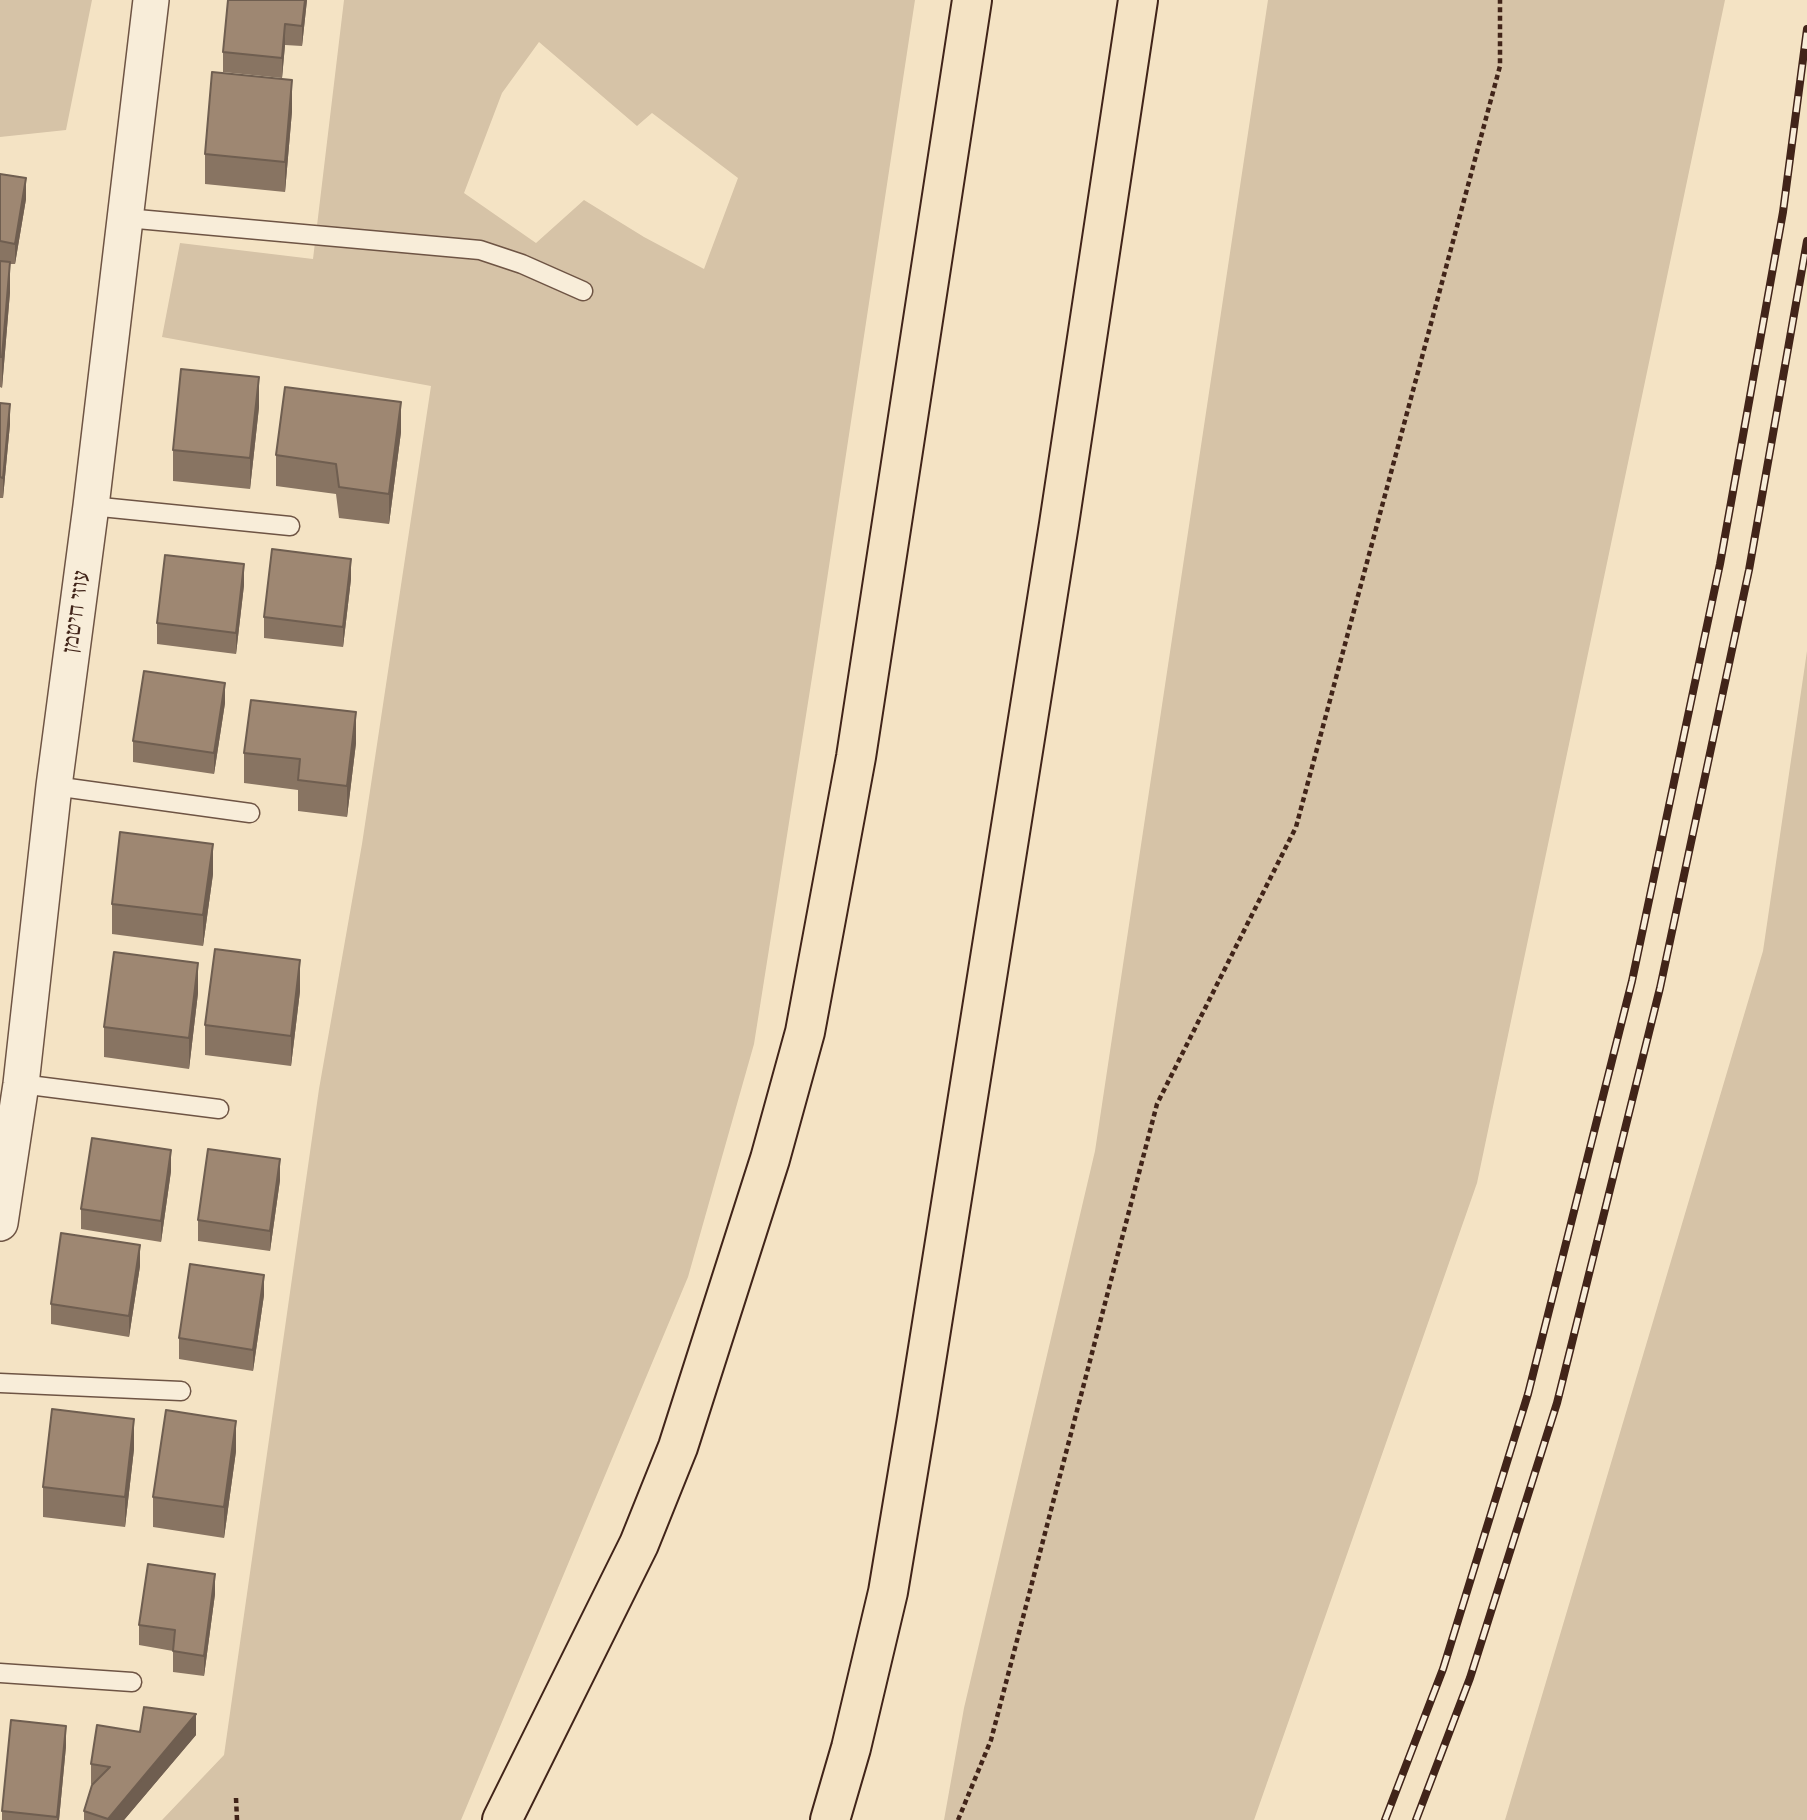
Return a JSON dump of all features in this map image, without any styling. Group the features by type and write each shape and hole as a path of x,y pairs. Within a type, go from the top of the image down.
{"highway":[{"path":"502,1820 639,1544 678,1447 770,1159 806,1032 856,757 972,0"},
{"path":"831,1820 888,1592 915,1432 1059,524 1138,0"}],"street":[{"name":"עוזי חיטמן","path":"0,1223 21,1084 54,786 91,506 151,0"}],"lane":[{"path":"126,218 480,250 522,264 583,291"},
{"path":"91,506 290,526"},
{"path":"54,786 250,813"},
{"path":"21,1084 219,1108"},
{"path":"0,1383 181,1391"},
{"path":"0,1673 132,1682"}],"path":[{"path":"958,1820 991,1740 1157,1104 1296,827 1500,66 1500,0"},
{"path":"236,1798 237,1820"}],"shaded area":[{"path":"0,0 92,0 66,130 0,137"},
{"path":"344,0 915,0 754,1044 688,1277 461,1820 162,1820 224,1755 319,1089 362,844 431,386 162,337 180,243 313,259","holes":["539,42 637,126 652,113 738,178 704,269 644,237 584,200 536,243 464,193 502,93"]},
{"path":"1268,0 1725,0 1477,1183 1254,1820 944,1820 964,1708 1095,1151"},
{"path":"1807,651 1807,1820 1505,1820 1763,951"}],"building":[{"path":"228,0 305,0 302,26 285,24 282,58 223,52"},
{"path":"212,72 292,80 285,162 205,154"},
{"path":"0,174 26,178 15,244 0,241"},
{"path":"0,261 10,262 2,357 0,357"},
{"path":"181,369 259,377 250,458 173,450"},
{"path":"285,387 401,402 389,494 339,487 336,464 276,455"},
{"path":"0,403 10,404 3,478 0,477"},
{"path":"272,549 351,559 343,627 264,617"},
{"path":"165,555 244,564 236,633 157,623"},
{"path":"144,671 225,683 214,753 133,741"},
{"path":"251,700 356,712 347,786 298,780 300,759 244,753"},
{"path":"120,832 213,844 203,915 112,904"},
{"path":"215,949 300,960 291,1036 205,1025"},
{"path":"114,952 198,963 189,1038 104,1027"},
{"path":"92,1138 171,1150 161,1221 81,1209"},
{"path":"208,1149 280,1159 270,1231 198,1220"},
{"path":"61,1233 140,1245 129,1316 51,1304"},
{"path":"190,1264 264,1275 253,1350 179,1338"},
{"path":"52,1409 134,1419 125,1497 43,1487"},
{"path":"166,1410 236,1421 224,1507 153,1497"},
{"path":"148,1564 215,1574 204,1656 173,1651 175,1630 139,1625"},
{"path":"144,1707 196,1714 108,1819 84,1811 92,1785 110,1767 91,1764 97,1725 140,1732"},
{"path":"11,1720 66,1726 57,1817 2,1811"}],"railway":[{"path":"1385,1820 1443,1669 1528,1394 1632,981 1720,564 1783,212 1807,29"},
{"path":"1416,1820 1470,1678 1557,1403 1660,988 1749,570 1807,241"}]}
